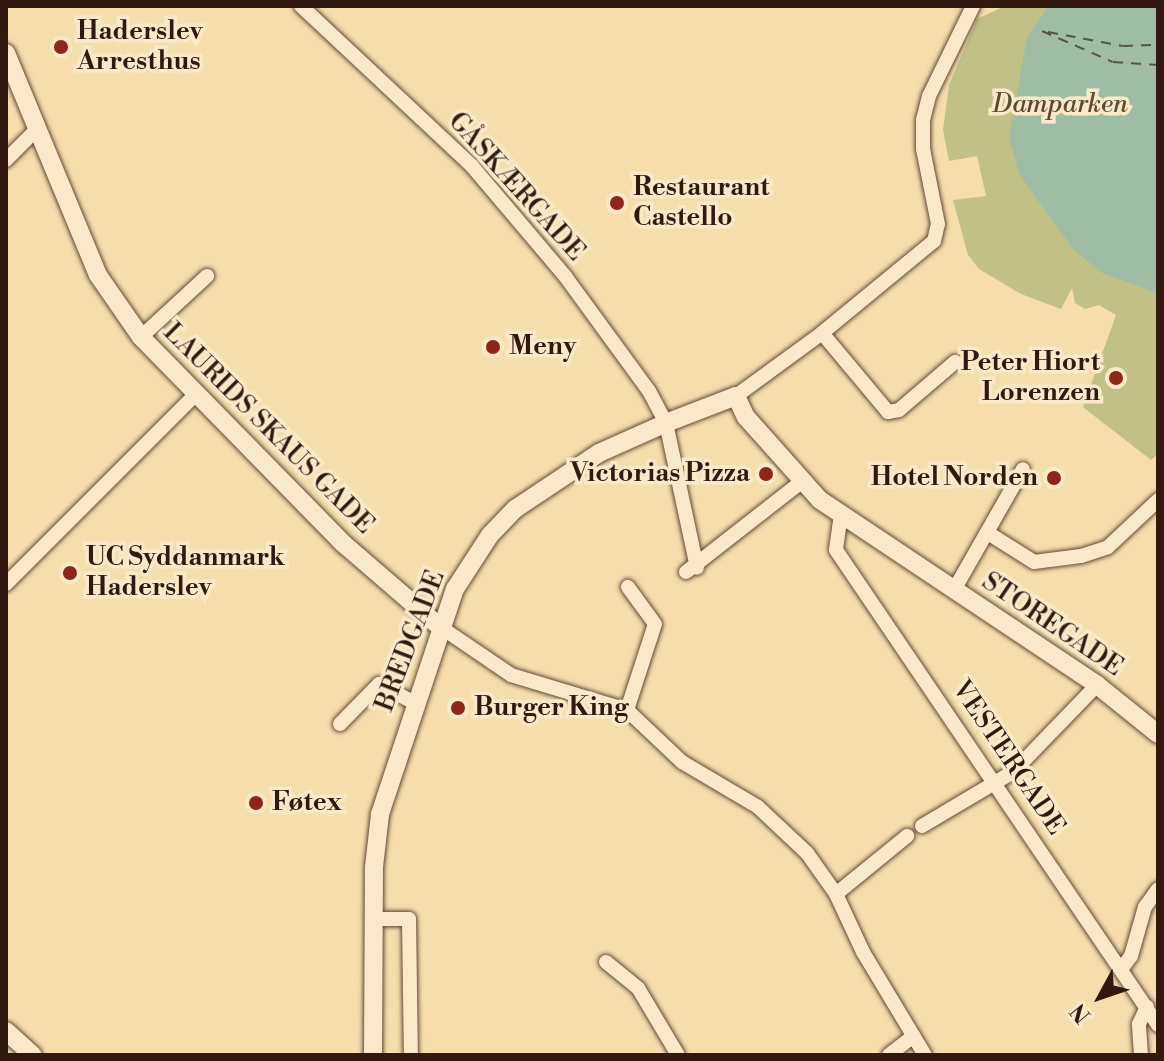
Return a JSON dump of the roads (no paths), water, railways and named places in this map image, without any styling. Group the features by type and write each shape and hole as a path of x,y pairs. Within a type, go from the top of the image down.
{"street":[{"path":"736,396 822,333 934,241 938,224 923,149 923,120 929,96 973,6"},
{"name":"GÅSKÆRGADE","path":"308,8 472,166 565,276 649,391 666,423 692,570 801,482"},
{"name":"LAURIDS SKAUS GADE","path":"6,53 98,275 141,337 377,576 439,626 511,675 627,710"},
{"path":"11,155 37,129"},
{"path":"141,337 207,276"},
{"path":"822,333 888,412 899,410 955,362"},
{"path":"6,584 196,394"},
{"name":"BREDGADE","path":"373,1055 373,919 380,814 439,626 471,561 507,516 599,453 736,396"},
{"name":"STOREGADE","path":"736,396 746,417 801,482 841,514 1097,685 1158,734"},
{"name":"STOREGADE","path":"954,590 1023,469"},
{"path":"988,533 1034,562 1081,556 1108,547 1158,500"},
{"name":"VESTERGADE","path":"841,514 836,550 1158,1025"},
{"path":"628,587 655,624 627,710 682,762 758,807 786,830 836,894 863,952 925,1055"},
{"path":"340,724 379,684 414,703"},
{"path":"922,826 995,781 1039,749 1097,685"},
{"path":"836,894 907,836"},
{"path":"1122,968 1131,956 1145,907 1158,889"},
{"path":"373,919 409,919 411,1055"},
{"path":"606,962 638,988 678,1055"},
{"path":"1141,1055 1139,1024 1147,1007"},
{"path":"889,1055 913,1036"}],"place":[{"name":"Haderslev Arresthus","path":"61,47"},
{"name":"Restaurant Castello","path":"617,203"},
{"name":"Meny","path":"493,347"},
{"name":"Peter Hiort Lorenzen","path":"1116,378"},
{"name":"Victorias Pizza","path":"766,474"},
{"name":"Hotel Norden","path":"1054,478"},
{"name":"UC Syddanmark Haderslev","path":"70,573"},
{"name":"Burger King","path":"458,708"},
{"name":"Føtex","path":"256,803"}],"park label":[{"name":"Damparken","path":"1060,105"}]}
